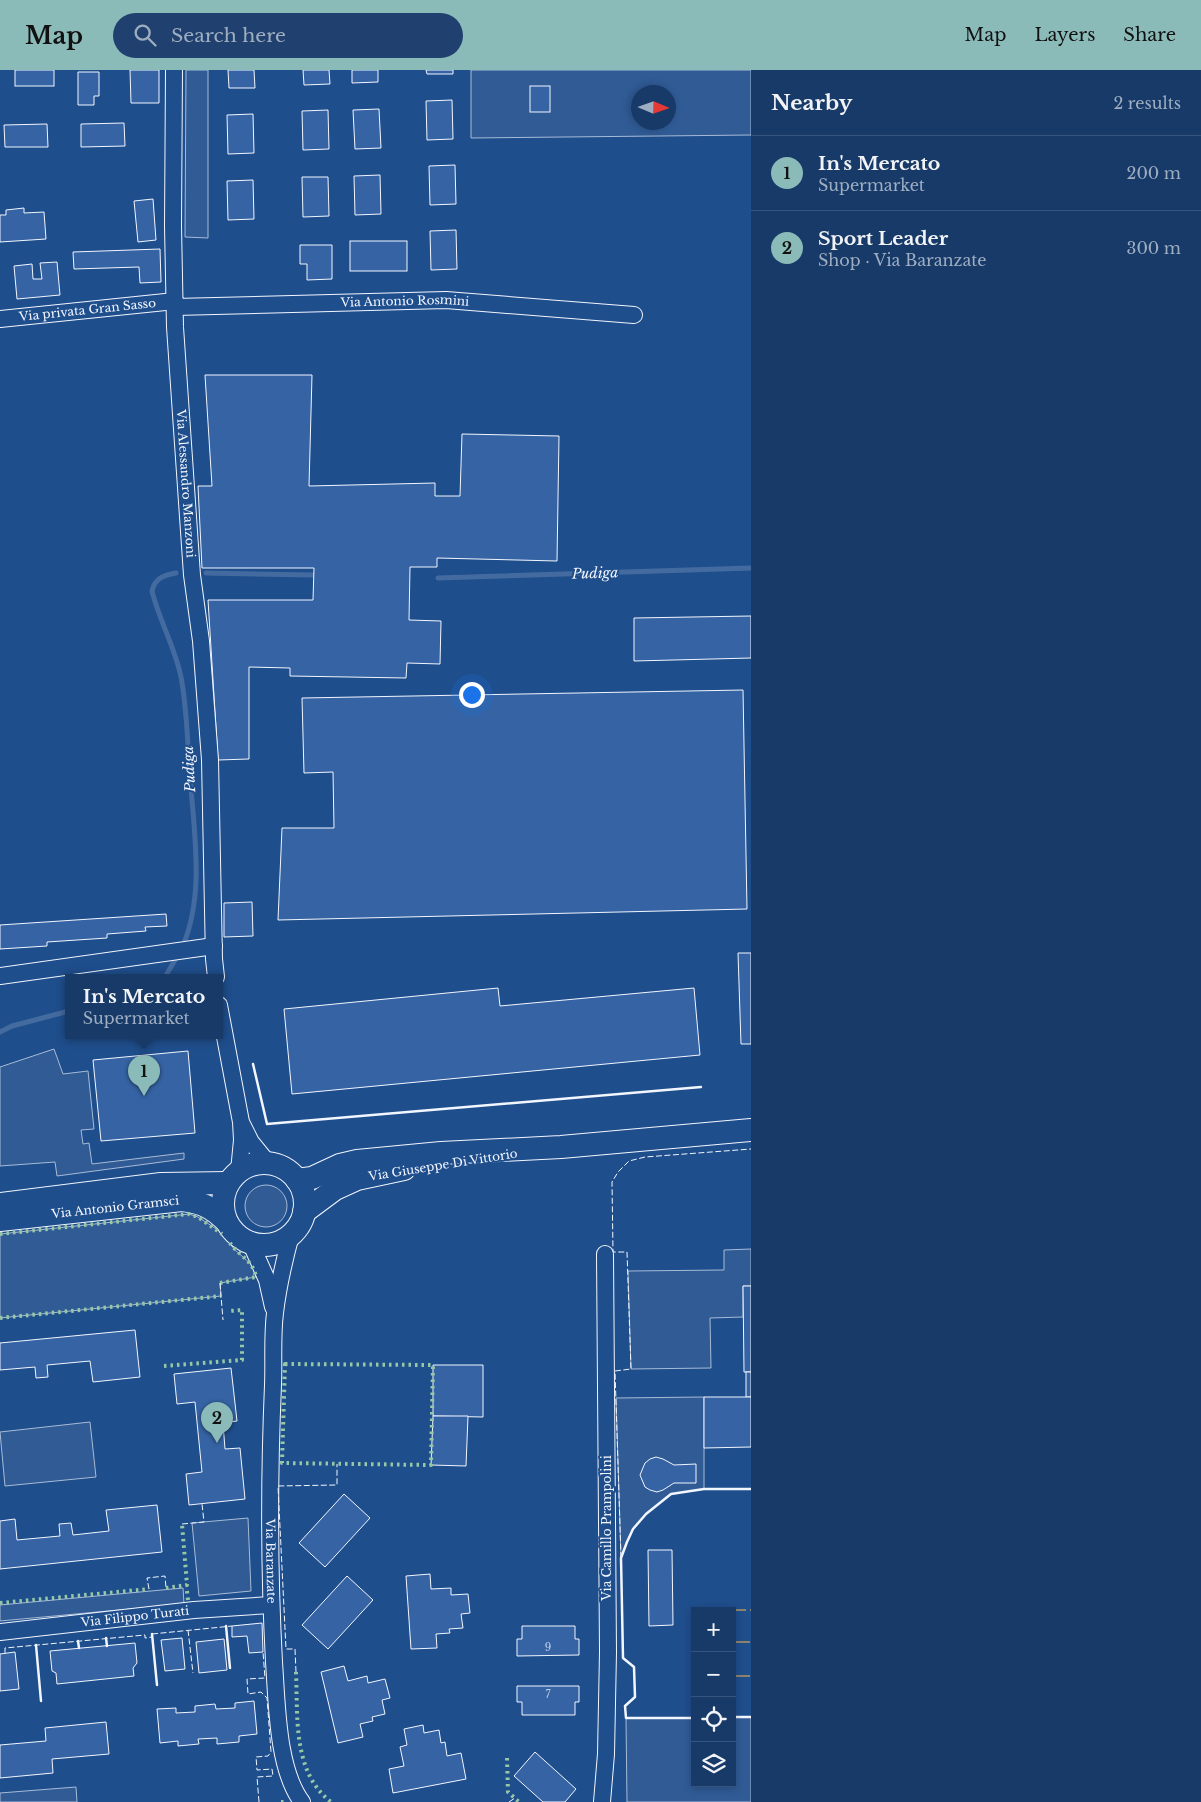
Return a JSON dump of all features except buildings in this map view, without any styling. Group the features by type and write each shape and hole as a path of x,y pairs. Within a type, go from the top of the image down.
{"street":[{"name":"Via Alessandro Manzoni","path":"174,70 173,226 175,304 182,443 191,565 200,641 210,760 214,946"},
{"name":"Via Antonio Rosmini","path":"175,304 446,300 634,315"},
{"name":"Via privata Gran Sasso","path":"0,319 175,304"},
{"path":"0,976 214,946 216,974"},
{"path":"223,1026 241,1122 242,1140 233,1177 223,1195 222,1208 225,1220 240,1239 251,1244 265,1246 279,1243 291,1235 302,1221 304,1212 305,1201 297,1180 279,1166 268,1163 253,1164 233,1177"},
{"path":"241,1122 252,1142 268,1163"},
{"name":"Via Giuseppe Di Vittorio","path":"297,1180 312,1178 340,1165 357,1161 441,1153 561,1147 751,1130"},
{"name":"Via Giuseppe Di Vittorio","path":"304,1212 335,1189 357,1179 400,1170 561,1147"},
{"name":"Via Antonio Gramsci","path":"0,1204 233,1177"},
{"name":"Via Antonio Gramsci","path":"0,1220 182,1200 194,1201 212,1208 225,1220"},
{"name":"Via Baranzate","path":"291,1235 282,1271 275,1314 270,1472 271,1605 281,1740 289,1778 302,1802"},
{"name":"Via Baranzate","path":"251,1244 267,1280 275,1314"},
{"name":"Via Camillo Prampolini","path":"602,1802 606,1754 608,1661 606,1254"},
{"name":"Via Filippo Turati","path":"0,1632 197,1610 271,1605"}],"shaded area":[{"path":"186,70 208,70 208,238 185,237"},
{"path":"471,70 751,70 751,135 471,138"},
{"path":"54,1049 63,1074 88,1071 94,1129 81,1130 83,1144 89,1143 92,1164 184,1153 184,1159 57,1176 55,1162 0,1166 0,1067"},
{"path":"270,1185 278,1188 284,1194 287,1206 284,1218 278,1224 262,1227 254,1224 248,1218 245,1202 248,1194 254,1188"},
{"path":"189,1214 198,1217 221,1232 234,1249 252,1265 256,1277 220,1283 221,1296 0,1318 0,1234"},
{"path":"751,1249 751,1286 743,1286 743,1317 710,1318 711,1368 631,1369 628,1271 724,1270 724,1250"},
{"path":"704,1397 704,1489 671,1494 646,1514 633,1529 621,1558 616,1398"},
{"path":"90,1422 96,1477 5,1486 0,1432"},
{"path":"248,1518 251,1591 199,1596 192,1523"},
{"path":"183,1588 184,1604 0,1621 0,1605"},
{"path":"736,1717 751,1717 751,1802 627,1802 626,1718 691,1718 691,1787 736,1787"},
{"path":"76,1787 77,1802 0,1802 0,1793"}],"waterway":[{"name":"Pudiga","path":"438,578 751,568"},
{"name":"Pudiga","path":"176,573 158,580 152,591 178,666 186,712 195,838 196,883 194,905 182,948"},
{"name":"Pudiga","path":"206,573 314,575"},
{"name":"Pudiga","path":"167,974 178,955"},
{"name":"Pudiga","path":"0,1032 12,1026 65,1012"}],"hedge":[{"path":"0,1234 189,1214 198,1217 222,1234"},
{"path":"220,1283 256,1277 249,1262 230,1243"},
{"path":"0,1318 221,1296"},
{"path":"164,1366 242,1360 242,1310 229,1311"},
{"path":"285,1364 433,1365 431,1465 282,1463 285,1364"},
{"path":"166,1588 187,1585 182,1524"},
{"path":"0,1603 149,1589"},
{"path":"187,1591 188,1600"},
{"path":"296,1672 298,1725 303,1759 309,1775 318,1790 331,1802"},
{"path":"507,1758 508,1792 519,1802"},
{"path":"281,1802 286,1802"}],"fence":[{"path":"621,1558 615,1371 631,1369 627,1252 613,1252 612,1182 618,1172 629,1161 645,1157 751,1149"},
{"path":"220,1283 223,1320"},
{"path":"296,1672 295,1649 286,1649 278,1486 337,1485 337,1464"},
{"path":"182,1524 204,1522 202,1504"},
{"path":"149,1589 147,1578 165,1576 166,1588"},
{"path":"152,1634 232,1626"},
{"path":"188,1630 193,1673"},
{"path":"5,1653 5,1648 145,1635 145,1638 152,1637"},
{"path":"259,1802 257,1777 273,1776 272,1769 257,1770 256,1757 268,1756 271,1752 267,1698 261,1692 248,1694 247,1679 265,1678 263,1652"},
{"path":"736,1717 751,1717"},
{"path":"626,1718 691,1718"},
{"path":"509,1802 515,1798"}],"wall":[{"path":"253,1064 267,1124 701,1087"},
{"path":"691,1718 626,1718 625,1706 635,1697 634,1667 623,1658 621,1558 633,1529 646,1514 671,1494 704,1489 751,1489"},
{"path":"226,1626 230,1668"},
{"path":"152,1634 157,1685"},
{"path":"106,1638 107,1646"},
{"path":"78,1641 79,1648"},
{"path":"36,1645 41,1701"},
{"path":"736,1717 751,1717"}],"power":[{"path":"736,1610 751,1610"},
{"path":"736,1642 751,1642"},
{"path":"736,1676 751,1676"}],"place":[{"name":"In's Mercato","path":"144,1096"},
{"name":"Sport Leader","path":"217,1443"}]}
